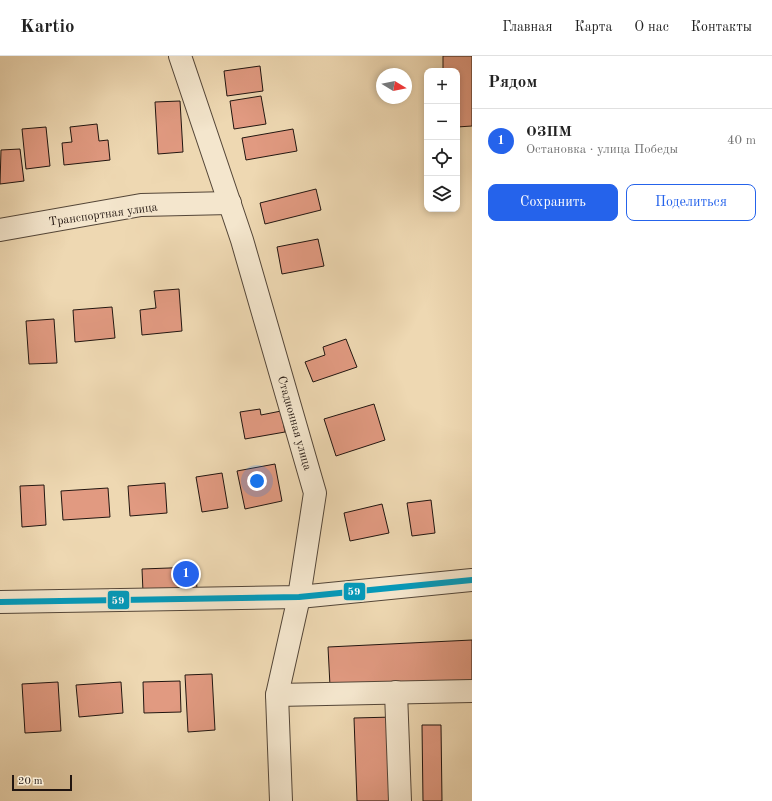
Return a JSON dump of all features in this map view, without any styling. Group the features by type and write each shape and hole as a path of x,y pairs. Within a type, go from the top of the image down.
{"street":[{"name":"Стадионная улица","path":"180,56 242,240 315,493 299,598 277,694 281,801"},
{"name":"Транспортная улица","path":"0,230 141,205 230,203"},
{"path":"0,602 299,598 472,580"},
{"path":"277,694 472,691"},
{"path":"396,692 400,801"}],"building":[{"path":"443,56 472,56 472,126 460,127 460,68 443,68"},
{"path":"260,66 263,91 227,96 224,71"},
{"path":"261,96 266,124 234,129 230,101"},
{"path":"180,101 183,152 158,154 155,102"},
{"path":"97,124 99,141 108,140 110,160 64,165 62,143 72,142 70,127"},
{"path":"46,127 50,166 26,169 22,129"},
{"path":"293,129 297,151 246,160 242,138"},
{"path":"20,149 24,181 0,184 1,150"},
{"path":"316,189 321,210 265,224 260,203"},
{"path":"318,239 324,266 282,274 277,247"},
{"path":"179,289 182,331 142,335 140,310 156,308 154,291"},
{"path":"112,307 115,338 75,342 73,310"},
{"path":"54,319 57,363 29,364 26,321"},
{"path":"346,339 357,367 313,382 305,362 325,355 323,347"},
{"path":"374,404 385,440 336,456 324,419"},
{"path":"260,409 261,415 281,411 285,432 245,439 240,412"},
{"path":"275,464 282,501 245,509 237,471"},
{"path":"222,473 228,508 202,512 196,477"},
{"path":"165,483 167,513 130,516 128,486"},
{"path":"44,485 46,525 22,527 20,486"},
{"path":"108,488 110,517 63,520 61,491"},
{"path":"431,500 435,533 412,536 407,503"},
{"path":"382,504 389,533 350,541 344,513"},
{"path":"196,567 197,591 143,592 142,569"},
{"path":"472,640 472,680 330,686 328,647"},
{"path":"212,674 215,730 188,732 185,675"},
{"path":"180,681 181,712 144,713 143,682"},
{"path":"58,682 61,731 25,733 22,684"},
{"path":"121,682 123,713 79,717 76,685"},
{"path":"394,717 397,801 357,801 354,718"},
{"path":"422,725 441,725 442,801 423,801"}],"transit line":[{"name":"59","path":"0,602 299,597 472,580"}],"place":[{"name":"ОЗПМ","path":"186,574"}]}
